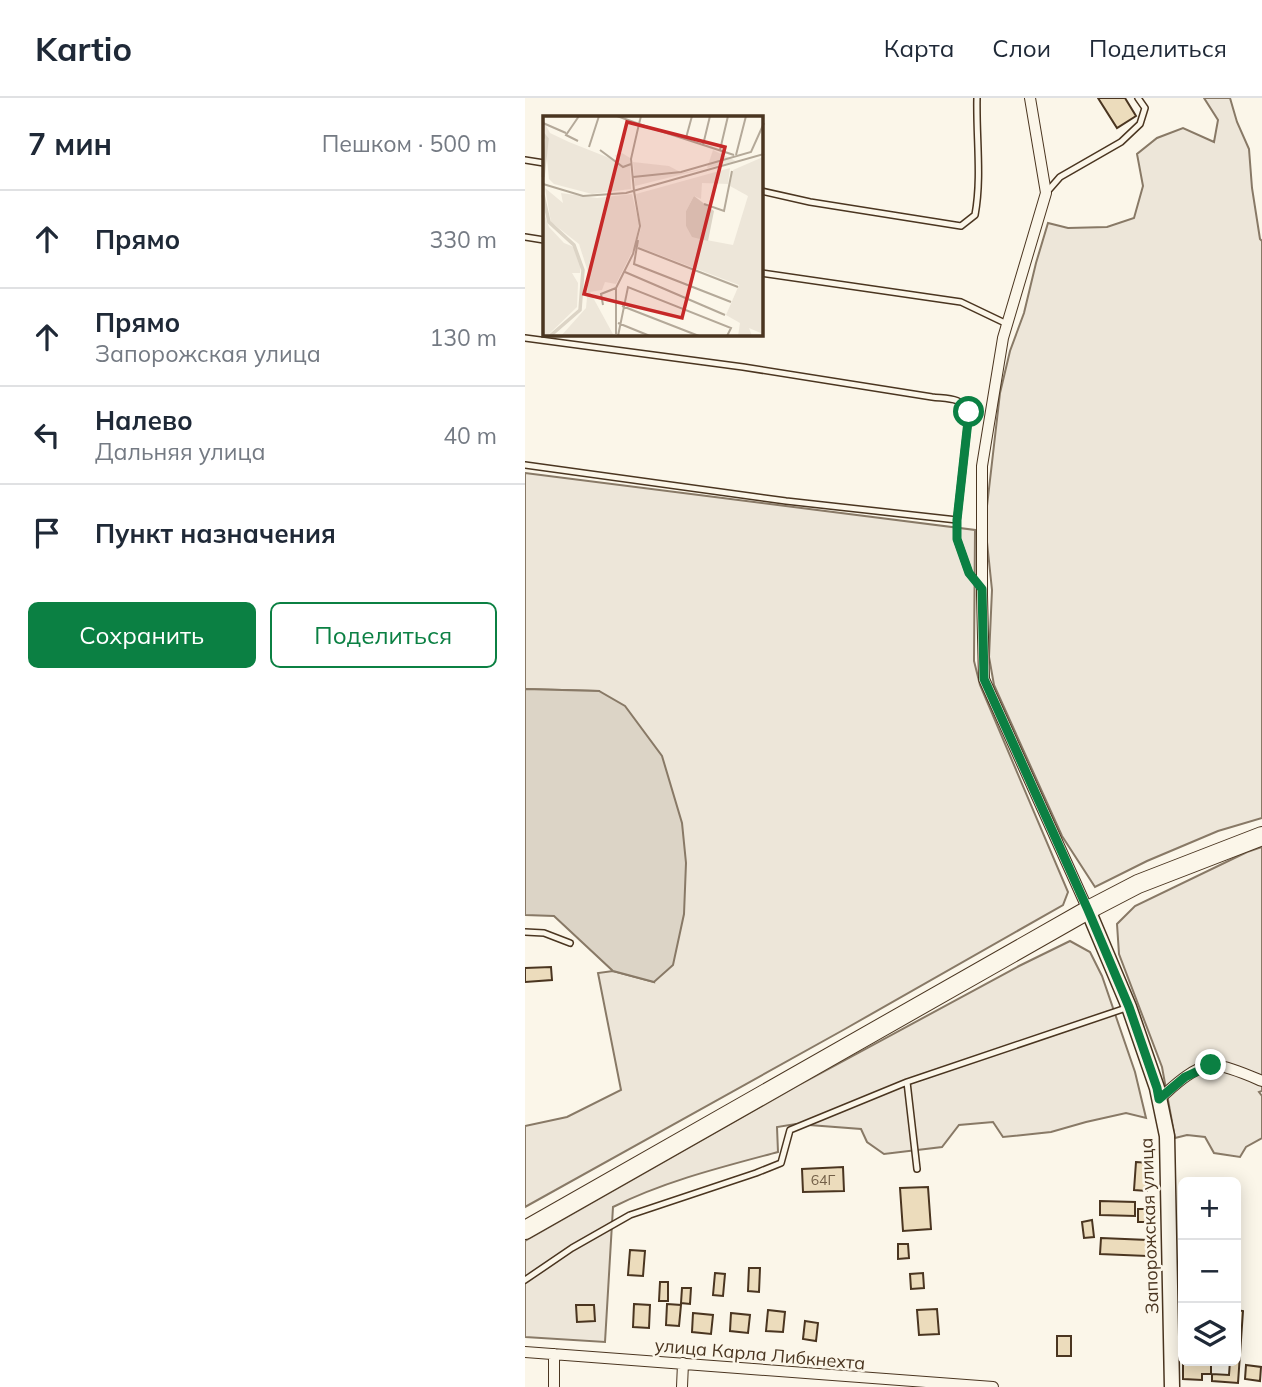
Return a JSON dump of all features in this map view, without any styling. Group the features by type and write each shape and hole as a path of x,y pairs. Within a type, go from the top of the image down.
{"highway":[{"path":"525,1230 1088,910 1138,884 1262,836"}],"main road":[{"name":"Запорожская улица","path":"1088,910 1129,1007 1157,1088 1167,1136 1173,1387"}],"street":[{"path":"1030,98 1046,193 1003,338 982,466 984,679 1088,910"},
{"path":"1159,1099 1185,1077 1211,1065 1240,1071 1262,1081"},
{"name":"улица Карла Либкнехта","path":"525,1352 993,1387"},
{"path":"554,1354 554,1387"},
{"path":"682,1387 683,1363"},
{"path":"812,1374 812,1387"}],"lane":[{"path":"763,191 810,202 961,226 975,215 979,194 977,98"},
{"path":"1046,193 1060,177 1121,142 1140,124 1145,108 1138,98"},
{"path":"525,160 543,163"},
{"path":"525,237 543,240"},
{"path":"763,273 961,302 1007,324"},
{"path":"525,338 958,400 966,405 969,412 957,539 969,573 982,589"},
{"path":"525,465 786,501 957,520"},
{"path":"525,932 544,933 570,943"},
{"path":"525,1280 572,1248 630,1215 781,1163 790,1130 907,1082 1129,1007"},
{"path":"907,1082 917,1169"}],"shaded area":[{"path":"1204,98 1230,98 1249,149 1252,188 1262,241 1262,818 1218,831 1147,861 1095,887 1062,836 994,685 989,657 992,590 987,542 987,506 1000,393 1048,223 1068,228 1107,227 1134,218 1143,186 1137,154 1157,138 1183,128 1214,142 1218,120"},
{"path":"525,473 975,530 974,661 980,685 1068,892 1063,905 525,1207 525,1126 567,1117 621,1090 598,973 613,971 654,982 599,691 525,689"},
{"path":"525,689 599,691 625,706 662,756 682,823 686,863 684,914 673,965 654,982 613,971 554,916 525,915"},
{"path":"1262,847 1262,1091 1259,1092 1262,1096 1262,1138 1246,1147 1240,1157 1214,1153 1205,1137 1187,1135 1175,1138 1162,1067 1119,954 1117,924 1135,906"},
{"path":"1070,941 1090,952 1102,976 1135,1072 1146,1118 1126,1113 1051,1132 1003,1137 993,1122 959,1125 942,1147 884,1154 867,1142 861,1129 796,1124 777,1127 778,1152 673,1182 613,1207 605,1342 525,1337 525,1241 799,1085"}],"building":[{"path":"1098,98 1125,98 1136,116 1117,128"},
{"path":"551,967 552,980 525,982 525,968"},
{"path":"1136,1162 1149,1163 1147,1191 1134,1190"},
{"path":"843,1167 844,1191 803,1192 802,1169"},
{"path":"928,1187 931,1229 903,1231 900,1188"},
{"path":"1100,1201 1135,1202 1135,1216 1100,1215"},
{"path":"1138,1209 1147,1209 1148,1222 1138,1222"},
{"path":"1092,1220 1094,1237 1084,1238 1082,1222"},
{"path":"1101,1238 1148,1240 1147,1256 1100,1254"},
{"path":"898,1244 908,1244 909,1258 898,1259"},
{"path":"630,1250 645,1251 643,1276 628,1275"},
{"path":"749,1268 760,1268 759,1292 748,1291"},
{"path":"715,1273 725,1274 723,1296 713,1295"},
{"path":"923,1273 924,1288 911,1289 910,1274"},
{"path":"660,1282 668,1282 668,1301 659,1301"},
{"path":"682,1288 691,1288 690,1304 681,1303"},
{"path":"634,1304 650,1305 649,1328 633,1327"},
{"path":"667,1304 681,1305 679,1326 666,1325"},
{"path":"576,1305 594,1305 595,1321 577,1322"},
{"path":"937,1309 939,1334 919,1335 917,1310"},
{"path":"768,1310 785,1312 783,1332 766,1331"},
{"path":"693,1313 713,1315 711,1334 692,1332"},
{"path":"731,1313 750,1315 748,1333 730,1331"},
{"path":"805,1321 818,1323 816,1341 803,1339"},
{"path":"1057,1336 1071,1336 1071,1356 1057,1356"},
{"path":"1246,1365 1261,1367 1260,1381 1245,1379"},
{"path":"1183,1366 1211,1366 1211,1374 1202,1374 1202,1380 1183,1379"},
{"path":"1230,1366 1239,1366 1238,1383 1212,1381 1212,1374 1229,1375"}],"route":[{"path":"969,412 957,539 969,573 982,589 984,679 1129,1007 1159,1099 1185,1077 1211,1065"}]}
